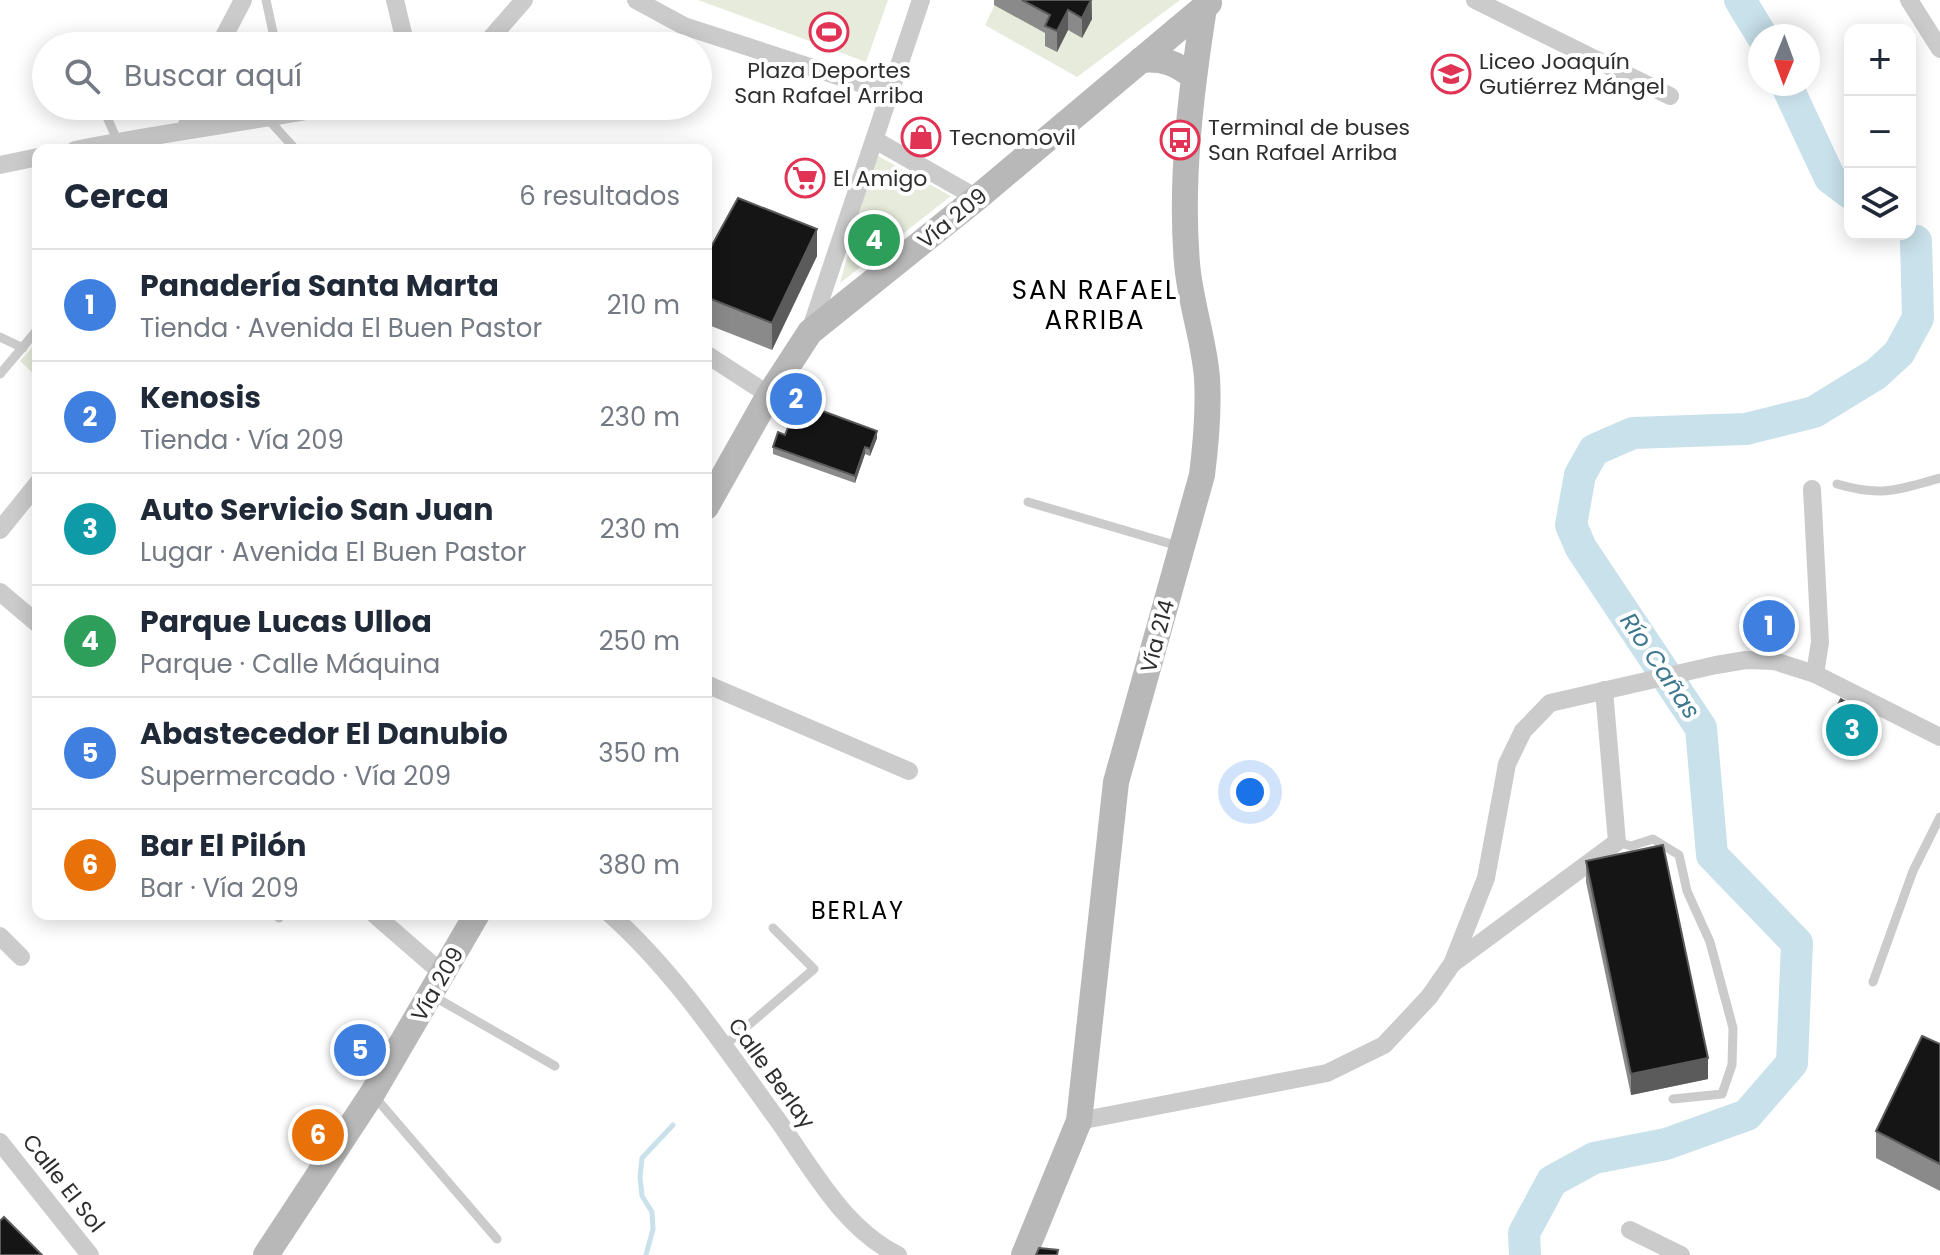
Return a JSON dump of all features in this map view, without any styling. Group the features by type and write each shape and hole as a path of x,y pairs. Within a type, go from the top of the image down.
{"main road":[{"name":"Vía 209","path":"712,496 769,395 810,332 977,198 1208,4"},
{"name":"Vía 214","path":"1024,1255 1079,1121 1116,782 1202,475 1208,426 1207,376 1187,264 1186,176 1193,77 1208,4"},
{"path":"1141,60 1164,60 1185,69 1193,77"},
{"name":"Vía 209","path":"266,1255 372,1094 474,920"}],"street":[{"path":"226,32 243,0"},
{"path":"395,0 403,32"},
{"path":"496,32 524,0"},
{"path":"636,0 684,26 702,32"},
{"path":"810,332 921,0"},
{"path":"1475,0 1670,96"},
{"path":"1909,0 1940,49"},
{"path":"712,35 890,93"},
{"path":"186,129 188,120"},
{"path":"107,144 186,129 260,120"},
{"path":"875,140 977,198"},
{"path":"0,165 32,158"},
{"path":"712,358 769,395"},
{"path":"1812,489 1820,642 1815,674"},
{"path":"0,530 32,490"},
{"path":"0,592 32,619"},
{"path":"1079,1121 1327,1073 1384,1045 1429,997 1452,964 1486,878 1507,764 1523,731 1550,703 1716,665 1746,660 1774,661 1815,674 1940,737"},
{"path":"712,687 909,771"},
{"path":"1452,964 1617,842 1604,690"},
{"path":"379,920 437,985"},
{"name":"Calle Berlay","path":"616,920 661,964 848,1219 875,1250 898,1255"},
{"path":"0,936 21,957"},
{"name":"Calle El Sol","path":"0,1142 90,1255"},
{"path":"1630,1230 1681,1255"}],"lane":[{"path":"266,0 273,32"},
{"path":"108,120 118,142"},
{"path":"269,120 291,144"},
{"path":"0,337 23,348"},
{"path":"0,374 32,337"},
{"path":"1837,484 1865,493 1886,492 1940,478"},
{"path":"1028,502 1182,547"},
{"path":"1873,982 1913,871 1940,817"},
{"path":"1617,842 1631,846 1653,839 1679,855 1687,891 1710,942 1733,1028 1732,1065 1722,1094 1673,1099"},
{"path":"724,1046 814,969 773,928"},
{"path":"437,985 555,1066"},
{"path":"372,1094 497,1239"}],"shaded area":[{"name":"Plaza Deportes San Rafael Arriba","path":"698,0 888,0 866,62"},
{"path":"997,0 1180,0 1077,77 985,25"},
{"path":"876,155 951,196 840,283"},
{"path":"32,348 32,372 20,361"}],"building":[{"path":"1022,0 1091,0 1082,18 1068,10 1057,31 1045,26 1050,15"},
{"path":"738,198 817,229 772,323 712,299 712,245"},
{"path":"798,402 877,431 870,449 865,447 855,476 773,447 778,432 785,435"},
{"path":"1760,599 1779,600 1778,624 1759,624"},
{"path":"1841,699 1873,718 1854,733 1833,715"},
{"path":"1663,845 1708,1058 1631,1074 1586,861"},
{"path":"1922,1036 1940,1044 1940,1164 1876,1131"},
{"path":"4,1217 42,1255 0,1255 0,1221"},
{"path":"1039,1248 1058,1250 1057,1255 1036,1255"}],"waterway":[{"name":"Río Cañas","path":"1740,0 1755,24"},
{"name":"Río Cañas","path":"1792,96 1830,178 1844,188"},
{"name":"Río Cañas","path":"1525,1255 1524,1233 1552,1181 1594,1158 1666,1144 1747,1115 1792,1063 1797,943 1712,855 1701,728 1581,548 1571,525 1580,475 1594,450 1633,433 1746,429 1814,412 1876,374 1899,353 1918,318 1916,241"},
{"path":"646,1255 653,1229 652,1212 642,1196 642,1158 673,1125"}],"place":[{"name":"Plaza Deportes San Rafael Arriba","path":"829,32"},
{"name":"Liceo Joaquín Gutiérrez Mángel","path":"1451,74"},
{"name":"Tecnomovil","path":"921,137"},
{"name":"Terminal de buses San Rafael Arriba","path":"1180,140"},
{"name":"El Amigo","path":"805,178"},
{"name":"Parque Lucas Ulloa","path":"874,240"},
{"name":"Kenosis","path":"796,399"},
{"name":"Panadería Santa Marta","path":"1769,626"},
{"name":"Auto Servicio San Juan","path":"1852,730"},
{"name":"Abastecedor El Danubio","path":"360,1050"},
{"name":"Bar El Pilón","path":"318,1135"}],"district":[{"name":"SAN RAFAEL ARRIBA","path":"1095,305"},
{"name":"BERLAY","path":"858,911"}]}
